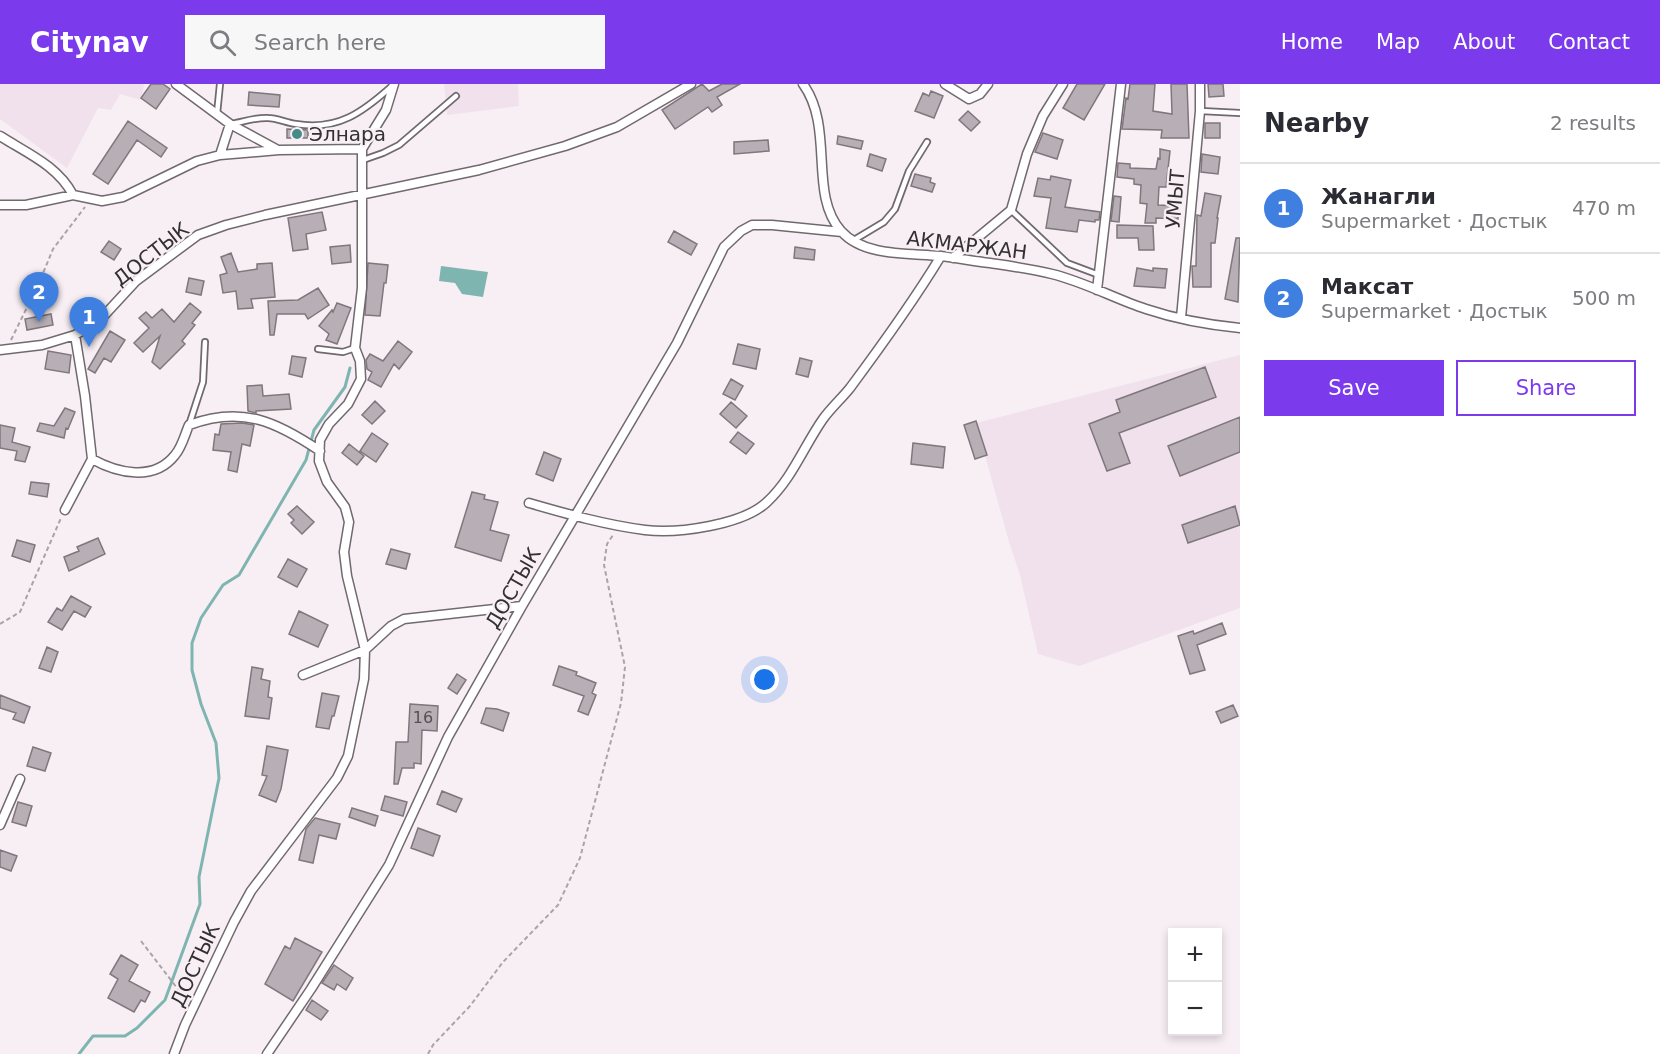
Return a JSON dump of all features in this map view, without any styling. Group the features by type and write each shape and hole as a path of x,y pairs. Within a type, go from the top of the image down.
{"street":[{"path":"176,84 230,124 279,150"},
{"path":"320,451 320,440 329,424 348,404 361,378 360,361 355,348 362,288 362,149 386,110 394,84"},
{"name":"ДОСТЫК","path":"3,350 42,345 75,335 99,321 136,281 198,235 265,215 479,170 565,146 617,128 691,84"},
{"name":"АКМАРЖАН","path":"803,84 810,94 819,122 825,193 830,215 842,232 862,246 896,253 941,256 1054,274 1146,309 1181,318 1240,328"},
{"path":"945,84 969,99 980,94 988,84"},
{"path":"953,258 1011,210 1027,154 1043,116 1063,84"},
{"path":"1097,290 1121,84"},
{"name":"УМЫТ","path":"1181,318 1200,111 1200,84"},
{"path":"220,155 230,124"},
{"path":"0,136 53,169 67,182 73,195"},
{"path":"0,205 26,205 73,195 102,201 123,197 197,161 220,155 279,150 362,149"},
{"name":"ДОСТЫК","path":"267,1054 389,865 448,737 522,606 677,343 724,247 741,231 752,225 842,232"},
{"path":"529,503 575,516 647,530 689,529 728,522 766,504 782,486 824,418 848,391 914,301 941,256"},
{"path":"65,510 92,459 75,335"},
{"path":"92,459 111,469 135,473 161,469 176,455 189,425 204,419 234,416 267,421 320,451"},
{"name":"ДОСТЫК","path":"174,1054 234,922 252,891 337,778 348,756 364,679 365,650 347,576 344,552 349,522 345,507 327,482 319,461 320,451"},
{"path":"303,675 365,650 391,626 404,619 522,606"},
{"path":"0,825 20,779"}],"lane":[{"path":"217,114 220,84"},
{"path":"230,124 268,118 297,125 323,125 360,113 394,84"},
{"path":"361,161 399,145 456,96"},
{"path":"1200,111 1240,113"},
{"path":"854,240 884,222 895,208 909,171 927,142"},
{"path":"1011,210 1067,263 1099,275"},
{"path":"189,425 203,382 205,342"},
{"path":"318,349 343,352 355,348"}],"path":[{"path":"3,350 39,282 53,249 83,208 102,201"},
{"path":"0,624 20,612 65,510"},
{"path":"428,1054 433,1045 470,1006 503,962 558,905 580,858 621,703 625,667 604,565 607,544 619,525"},
{"path":"141,941 193,1008"}],"shaded area":[{"path":"0,84 144,84 141,100 120,94 111,110 98,108 67,168 0,119"},
{"path":"444,84 518,84 519,106 447,115"},
{"path":"441,266 488,272 483,297 462,294 455,283 439,281"},
{"path":"1240,355 1240,608 1079,666 1038,654 1020,575 976,423"}],"building":[{"path":"151,84 163,84 170,89 156,109 141,98"},
{"path":"702,84 709,91 722,84 740,84 717,97 722,105 712,112 708,107 675,129 662,110"},
{"path":"1077,84 1105,84 1084,120 1063,108"},
{"path":"1130,84 1155,84 1153,111 1172,114 1171,84 1187,84 1189,138 1161,138 1162,130 1122,129"},
{"path":"1208,84 1223,84 1224,96 1209,97"},
{"path":"931,91 943,96 934,118 915,111 923,93 929,96"},
{"path":"249,92 280,95 279,107 248,105"},
{"path":"968,111 980,122 971,131 959,120"},
{"path":"128,121 167,148 161,157 137,140 108,184 93,174"},
{"path":"1205,123 1220,123 1220,138 1205,138"},
{"name":"Элнара","path":"287,129 308,130 308,138 287,138"},
{"path":"1043,133 1063,140 1057,159 1035,152"},
{"path":"838,136 863,141 861,149 837,144"},
{"path":"768,140 769,151 734,154 734,142"},
{"path":"1160,149 1170,151 1166,187 1159,187 1158,205 1179,206 1178,219 1156,218 1156,223 1145,223 1147,204 1140,203 1141,185 1134,184 1134,179 1117,177 1118,163 1130,164 1130,168 1156,169 1158,158 1160,159"},
{"path":"870,154 886,159 882,171 867,166"},
{"path":"1202,154 1220,157 1218,174 1201,172"},
{"path":"915,174 931,178 930,182 935,184 932,192 911,186"},
{"path":"1051,176 1071,180 1065,207 1100,212 1099,220 1095,222 1079,220 1077,232 1046,228 1051,198 1034,196 1038,178 1050,180"},
{"path":"1205,193 1221,196 1215,243 1211,243 1211,287 1193,287 1192,266 1196,266 1197,215 1201,216"},
{"path":"1114,196 1121,197 1119,222 1111,221"},
{"path":"322,212 326,230 306,234 308,249 293,251 288,218"},
{"path":"1117,225 1153,226 1154,250 1139,250 1138,238 1117,238"},
{"path":"674,231 697,244 691,255 668,242"},
{"path":"1236,238 1240,238 1238,302 1225,299"},
{"path":"109,241 121,249 114,260 101,252"},
{"path":"350,245 351,262 332,264 330,247"},
{"path":"795,247 815,250 814,260 794,258"},
{"path":"231,253 238,272 257,269 257,264 272,263 275,297 251,299 253,308 238,309 236,291 223,293 220,275 227,273 221,257"},
{"path":"368,263 388,265 380,316 365,315"},
{"path":"1137,268 1153,271 1153,268 1167,269 1165,288 1134,286"},
{"path":"189,278 204,281 201,295 186,292"},
{"path":"318,288 329,305 308,319 305,314 277,314 274,335 270,335 268,301 298,300"},
{"path":"190,303 201,312 192,323 195,325 182,341 185,344 160,369 152,362 160,336 143,352 134,343 149,328 139,318 146,312 152,318 162,309 174,322"},
{"path":"337,303 351,308 337,344 326,340 329,334 319,326 332,310 333,312"},
{"path":"51,314 53,325 27,330 25,319"},
{"path":"110,331 125,340 111,362 104,358 95,373 88,369"},
{"path":"398,341 412,352 399,369 394,364 381,387 368,380 372,372 367,369 366,360 370,354 383,361"},
{"path":"738,344 760,349 756,369 733,364"},
{"path":"48,351 71,355 69,373 45,369"},
{"path":"292,356 306,358 302,377 289,374"},
{"path":"800,358 812,361 808,377 796,374"},
{"path":"1205,367 1216,397 1119,433 1130,463 1107,471 1089,424 1120,412 1116,400"},
{"path":"731,379 743,386 735,400 723,394"},
{"path":"262,385 263,396 289,394 291,409 256,411 256,413 248,411 247,386"},
{"path":"375,401 385,411 372,424 362,415"},
{"path":"731,402 747,416 736,428 720,414"},
{"path":"65,408 75,412 68,429 66,428 64,438 37,431 40,423 54,426"},
{"path":"1240,417 1240,452 1180,476 1168,446"},
{"path":"976,421 987,455 975,459 964,425"},
{"path":"221,424 254,425 250,446 242,444 237,472 228,470 231,452 213,450 215,434 219,435"},
{"path":"0,425 15,428 12,442 30,447 25,462 15,460 17,451 0,448"},
{"path":"738,432 754,444 746,454 730,442"},
{"path":"372,433 388,444 376,462 360,451"},
{"path":"913,443 945,447 943,468 911,464"},
{"path":"349,444 364,456 357,465 342,453"},
{"path":"544,452 561,459 553,481 536,474"},
{"path":"31,482 49,484 47,497 29,494"},
{"path":"472,492 485,495 484,499 498,502 490,530 509,535 501,561 455,547"},
{"path":"297,506 314,522 302,534 291,523 294,520 288,514"},
{"path":"1235,506 1240,525 1188,543 1182,525"},
{"path":"98,538 105,554 69,571 64,557 79,551 77,547"},
{"path":"17,540 35,545 30,562 12,556"},
{"path":"391,549 410,554 406,569 386,564"},
{"path":"288,559 307,569 297,587 278,577"},
{"path":"71,596 91,607 85,617 74,611 62,630 48,622 57,608 62,611"},
{"path":"299,611 328,625 318,647 289,634"},
{"path":"1222,623 1226,634 1197,645 1205,670 1190,674 1178,636 1193,631 1194,634"},
{"path":"47,647 58,652 51,672 39,668"},
{"path":"559,666 577,672 576,675 596,683 592,693 596,695 588,715 578,711 584,696 553,685"},
{"path":"252,667 263,669 261,679 270,681 268,697 272,698 269,719 245,716"},
{"path":"457,674 466,680 457,694 448,688"},
{"path":"322,693 339,696 329,729 316,727"},
{"path":"0,695 30,707 24,723 13,719 16,713 0,708"},
{"path":"410,704 438,706 437,731 422,730 421,764 414,763 414,768 402,768 398,784 394,784 396,742 408,742"},
{"path":"1233,705 1238,716 1221,723 1216,712"},
{"path":"486,708 509,713 503,731 481,723"},
{"path":"267,746 288,750 281,789 276,802 259,795 267,776 262,775"},
{"path":"33,747 51,753 45,771 27,766"},
{"path":"442,791 462,799 456,812 437,804"},
{"path":"385,796 407,802 403,816 381,810"},
{"path":"18,802 32,806 26,826 12,822"},
{"path":"352,808 378,816 375,826 349,817"},
{"path":"315,818 340,824 336,839 319,835 313,863 299,860 306,829"},
{"path":"418,828 440,836 433,856 411,848"},
{"path":"0,850 17,856 11,871 0,867"},
{"path":"295,938 322,952 293,1001 265,984 285,946 290,949"},
{"path":"121,955 138,965 129,981 150,992 145,1002 141,1000 134,1012 108,998 118,979 110,974"},
{"path":"334,965 353,978 346,990 337,984 334,990 322,983"},
{"path":"312,1000 328,1011 321,1020 306,1010"}],"waterway":[{"path":"79,1054 93,1036 125,1036 137,1028 165,1000 200,904 199,877 219,778 216,743 201,704 192,670 192,643 201,618 223,585 239,575 306,460 314,430 345,387 350,368"}],"place":[{"name":"Элнара","path":"297,134"},
{"name":"Максат","path":"39,322"},
{"name":"Жанагли","path":"89,347"}]}
